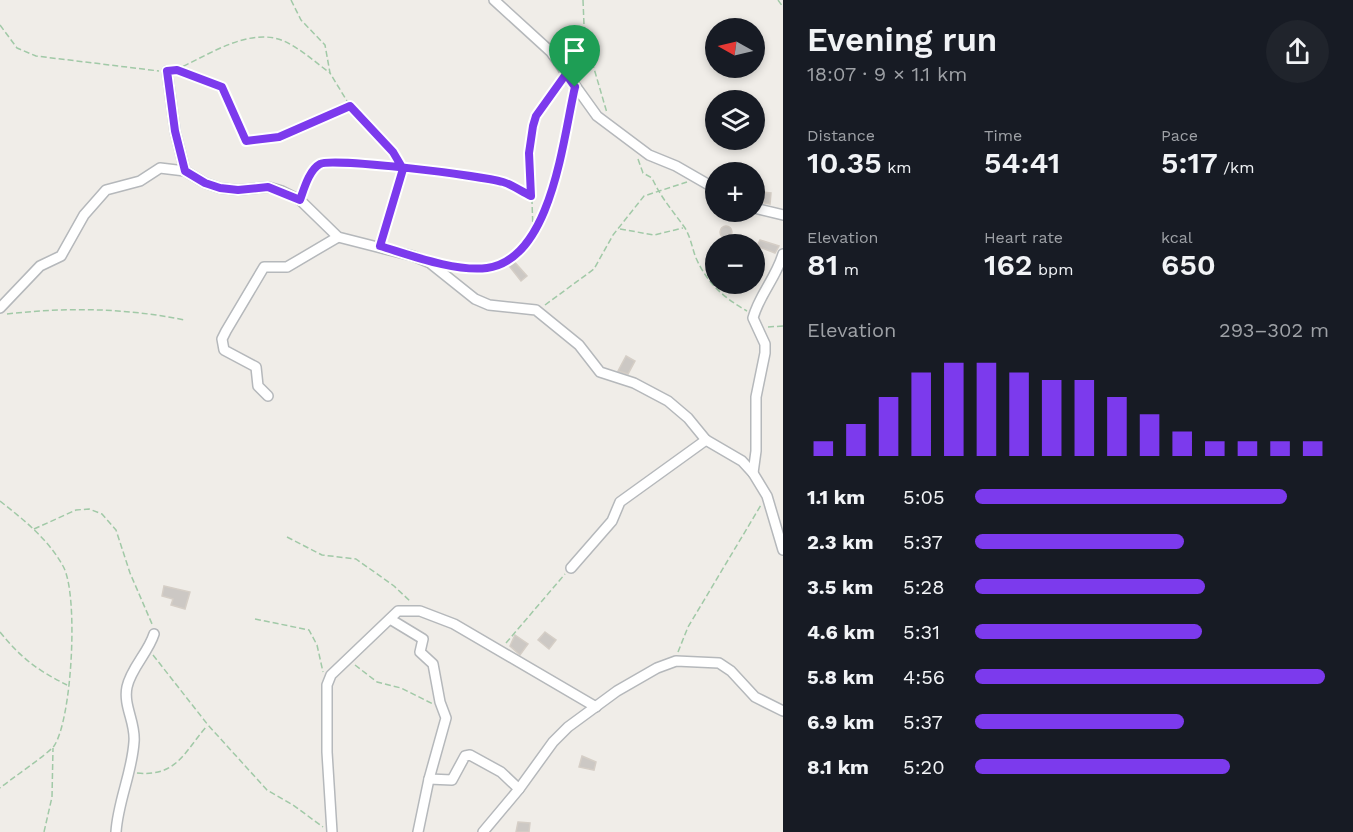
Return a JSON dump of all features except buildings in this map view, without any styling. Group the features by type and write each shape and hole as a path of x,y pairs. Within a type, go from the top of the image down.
{"street":[{"path":"494,0 551,52 597,116 649,155 705,183"},
{"path":"172,70 175,131 185,171"},
{"path":"0,308 31,274 61,256 84,215 106,190 140,181 160,168 185,171 205,183 220,188 238,190 268,187 300,200 338,237 380,246 430,263 475,299 489,305 536,310 579,345 600,372 634,383 668,401 706,440 742,461 753,472 766,496 783,550"},
{"path":"765,211 783,215"},
{"path":"268,396 258,386 256,367 224,350 222,339 264,267 287,267 338,237"},
{"path":"753,472 756,452 756,398 765,344 753,318 759,301 774,280 783,254"},
{"path":"570,568 612,521 620,502 706,440"},
{"path":"330,832 327,685 331,675 398,611 420,610 454,624 596,707"},
{"path":"390,619 423,639 420,652 433,664 442,708 445,712 445,724 429,779 418,832"},
{"path":"116,832 121,797 130,773 134,727 127,704 128,685 149,650 154,634"},
{"path":"483,832 519,789 552,742 636,679 676,662 719,663 731,671 755,697 783,711"},
{"path":"429,779 452,780 465,756 470,755 501,772 519,789"}],"path":[{"path":"291,0 301,20 325,45 330,73 350,106 393,152 403,169 380,246"},
{"path":"583,0 586,35 592,64 606,102 609,126"},
{"path":"778,0 783,7"},
{"path":"0,25 17,48 36,56 127,69 172,70 222,87 246,141 279,137 350,106"},
{"path":"172,70 232,44 267,38 283,40 330,73"},
{"path":"533,232 529,153 533,126 536,116 566,74"},
{"path":"430,263 479,268 496,266 518,251 543,215 555,181 575,87"},
{"path":"636,145 643,173 652,178 656,190 684,227 691,239 696,257 720,294 753,318"},
{"path":"300,200 308,180 320,163 329,161 487,178 504,182 531,196"},
{"path":"536,310 570,289 594,269 613,235 639,201 656,190 697,178"},
{"path":"619,229 665,234 684,227"},
{"path":"0,315 89,309 138,311 185,320"},
{"path":"759,330 783,326"},
{"path":"676,662 678,648 688,627 766,496"},
{"path":"0,501 34,529 65,569 70,592 67,708 53,747 52,797 44,832"},
{"path":"34,529 76,510 89,509 102,514 116,530 130,573 152,622 154,634"},
{"path":"286,537 322,555 356,560 393,586 420,610"},
{"path":"500,651 570,568"},
{"path":"255,619 309,630 316,645 327,685"},
{"path":"0,632 18,655 40,671 68,685"},
{"path":"149,650 208,725 267,790 293,805 330,832"},
{"path":"347,659 378,682 401,688 442,708"},
{"path":"130,773 167,772 177,764 208,725"},
{"path":"0,788 53,747"}],"route":[{"path":"575,87 555,181 543,215 527,243 512,256 496,266 479,268 430,263 380,246 403,169 400,161 373,128 350,106 291,133 251,142 242,137 222,87 177,70 167,71 175,131 185,171 205,183 220,188 238,190 268,187 300,200 316,168 320,163 329,161 374,165 403,169 418,171 469,175 487,178 504,182 531,196 533,185 529,153 536,116 566,74 575,87"}]}
